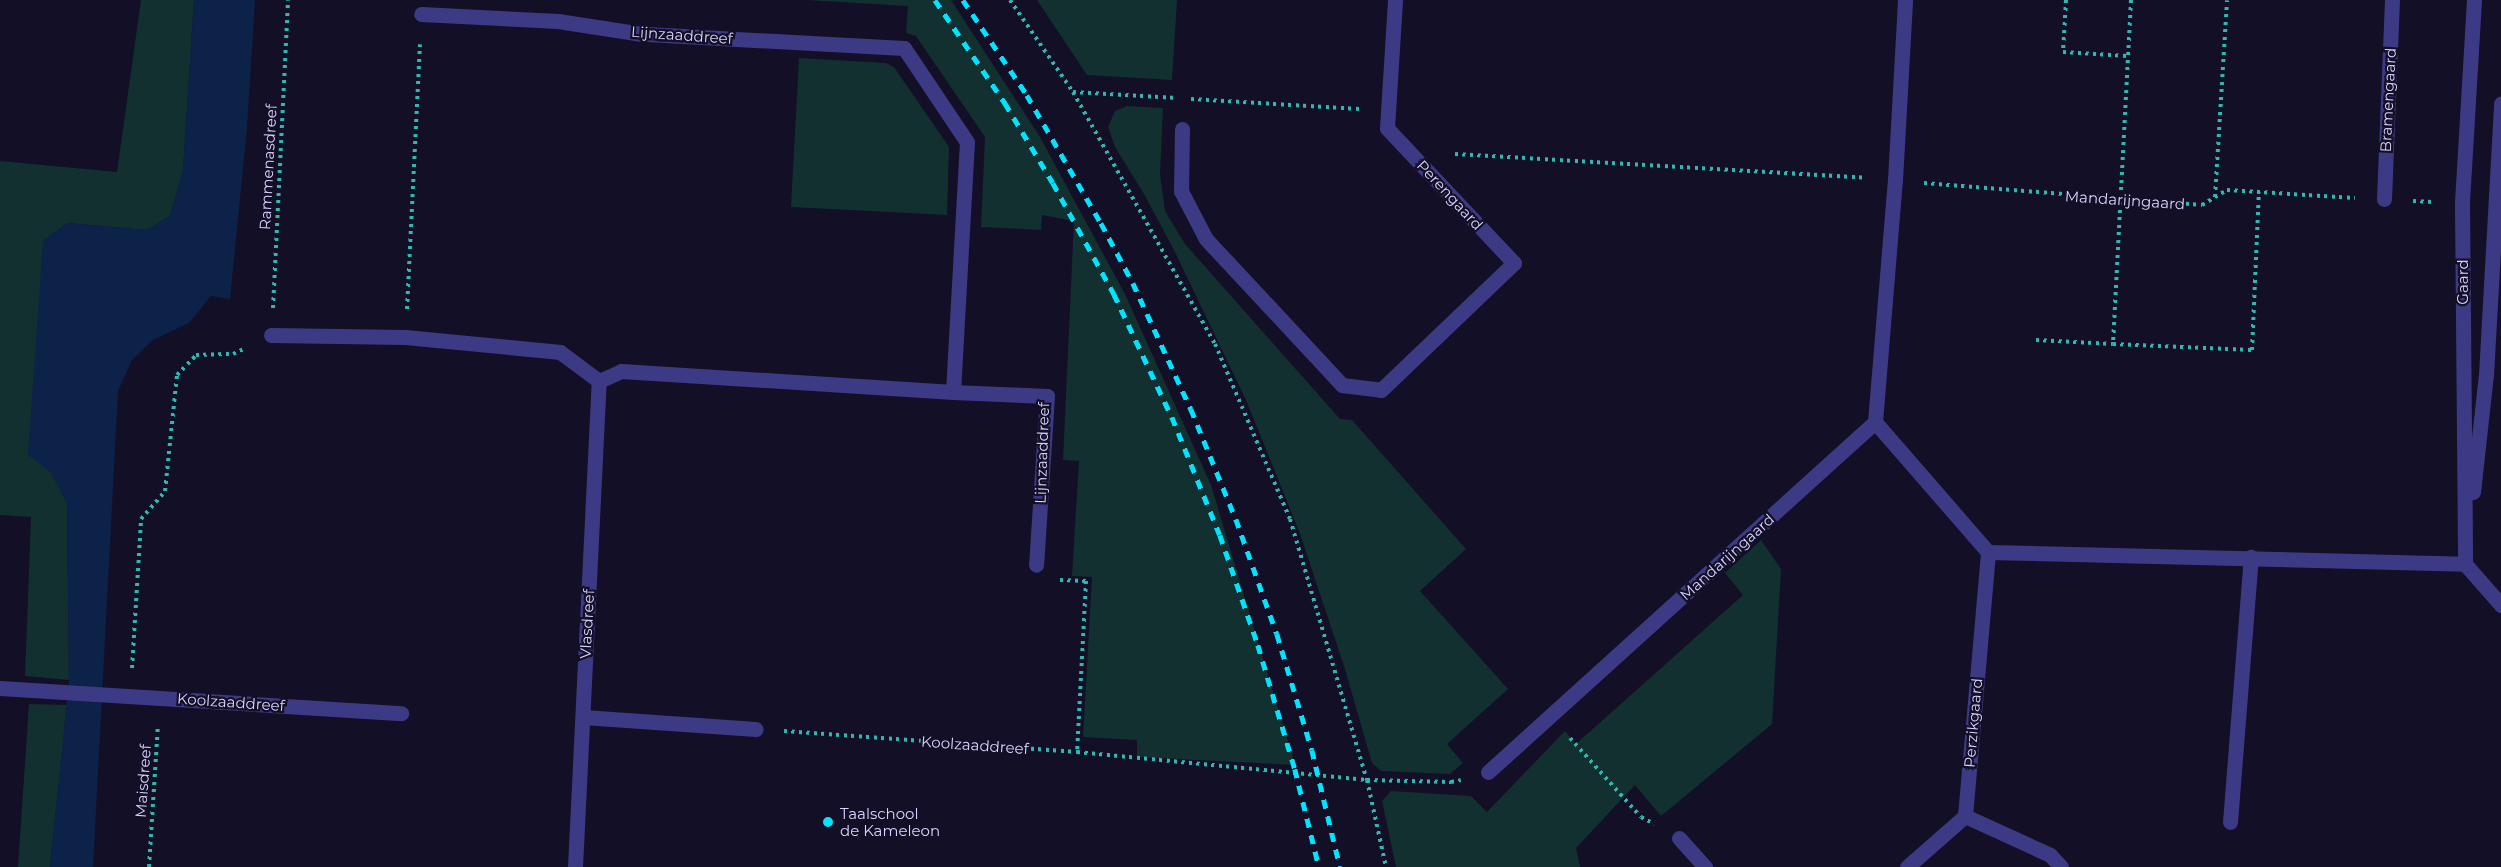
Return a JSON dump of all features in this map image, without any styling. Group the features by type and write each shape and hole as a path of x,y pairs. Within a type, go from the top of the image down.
{"street":[{"path":"1389,111 1395,0"},
{"path":"1905,0 1895,180 1875,422 1988,552 2465,564 2501,605"},
{"name":"Bramengaard","path":"2384,199 2392,0"},
{"name":"Gaard","path":"2465,564 2462,204 2474,0"},
{"name":"Lijnzaaddreef","path":"421,14 558,21 642,34 904,48 967,142 953,392"},
{"name":"Gaard","path":"2465,564 2486,375 2501,103"},
{"name":"Perengaard","path":"1182,129 1181,191 1206,239 1342,385 1381,390 1514,263 1387,128 1389,111"},
{"path":"271,335 405,337 560,352 599,381"},
{"name":"Lijnzaaddreef","path":"599,381 621,371 1047,396 1036,565"},
{"name":"Vlasdreef","path":"575,867 599,381"},
{"name":"Mandarijngaard","path":"1488,772 1875,422"},
{"name":"Perzikgaard","path":"1965,816 1988,552"},
{"path":"2230,822 2251,557"},
{"name":"Koolzaaddreef","path":"0,688 401,713"},
{"path":"583,717 756,729"},
{"path":"1907,867 1965,816 2050,855 2061,867"},
{"path":"1679,838 1705,867"}],"path":[{"name":"Rammenasdreef","path":"271,335 288,0"},
{"path":"1010,0 1073,92 1215,344 1290,519 1367,780 1386,867"},
{"path":"2066,0 2063,52 2127,56"},
{"path":"2113,344 2131,0"},
{"path":"2214,198 2227,0"},
{"path":"405,337 421,14"},
{"path":"1073,92 1178,98"},
{"path":"1190,99 1389,111"},
{"name":"Perengaard","path":"1449,148 1457,156 1895,180"},
{"name":"Mandarijngaard","path":"1895,180 2121,201 2202,205 2227,189 2462,204"},
{"path":"2036,340 2252,350 2259,192"},
{"path":"126,697 141,519 165,491 177,375 196,355 233,354 271,335"},
{"path":"1036,565 1035,578 1086,581 1077,752"},
{"name":"Maisdreef","path":"149,867 160,697"},
{"path":"1551,717 1641,817 1679,838"},
{"name":"Koolzaaddreef","path":"756,729 1077,752 1367,780"},
{"path":"1367,780 1451,782 1488,772"}],"green space":[{"path":"141,0 194,0 183,171 170,216 147,230 67,223 28,454 51,472 67,503 69,680 25,676 31,517 0,515 0,161 117,172"},
{"path":"806,0 951,0 1040,137 1126,296 1211,485 1295,765 1137,757 1137,740 1083,737 1092,577 1072,576 1079,461 1063,460 1074,221 1042,215 1041,230 981,227 985,137 916,36 906,33 908,6"},
{"path":"1037,0 1177,0 1172,80 1087,75"},
{"path":"799,58 886,63 894,67 949,147 947,215 791,207"},
{"path":"1127,106 1163,108 1160,174 1165,211 1185,244 1340,419 1352,420 1466,549 1420,591 1508,689 1447,744 1463,763 1450,774 1381,771 1372,763 1344,666 1299,531 1246,400 1174,250 1144,194 1115,147 1108,127 1115,111"},
{"path":"1761,540 1781,569 1772,724 1661,816 1635,785 1576,848 1580,867 1396,867 1382,801 1391,791 1471,796 1487,812 1565,731 1576,744 1743,595 1725,573"},
{"path":"29,704 67,705 50,867 18,867"}],"water":[{"path":"194,0 255,0 247,128 230,299 211,296 189,323 153,340 132,360 118,391 93,867 50,867 69,680 67,503 51,472 28,455 43,240 67,223 147,230 170,216 183,170"}],"railway":[{"path":"935,0 1005,103 1053,183 1114,294 1172,417 1220,535 1258,645 1295,769 1319,867"},
{"path":"963,0 1027,95 1101,223 1133,283 1191,409 1236,519 1277,634 1312,750 1340,867"}],"place":[{"name":"Taalschool de Kameleon","path":"828,822"}]}
